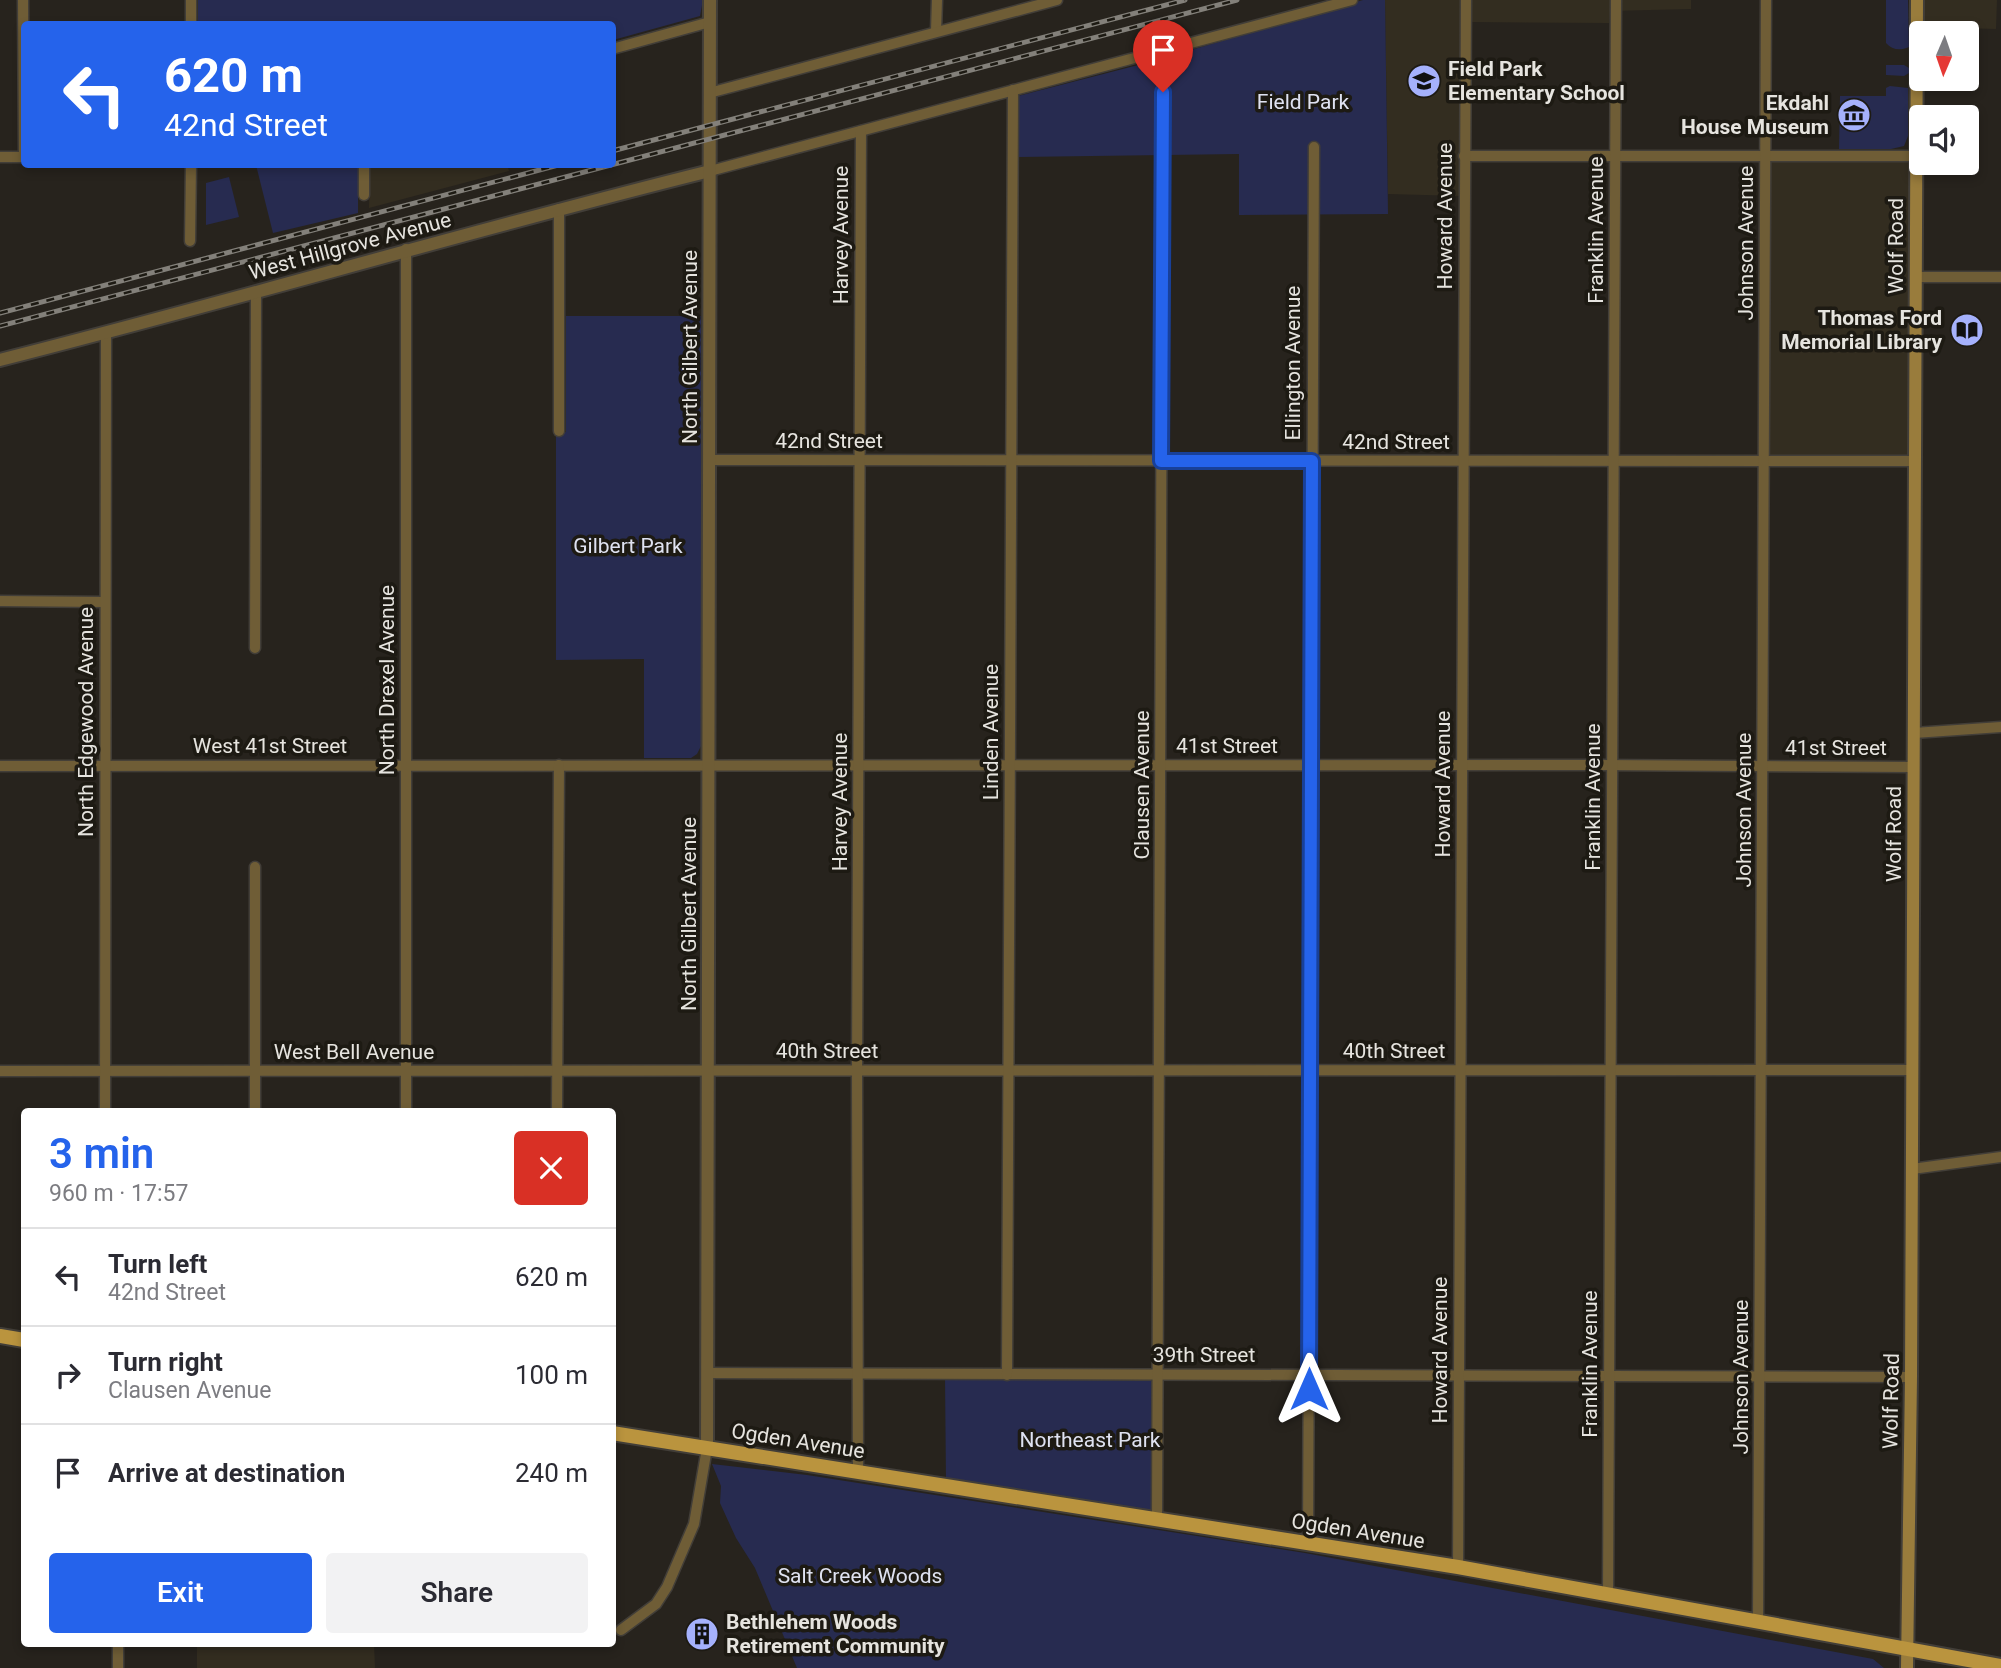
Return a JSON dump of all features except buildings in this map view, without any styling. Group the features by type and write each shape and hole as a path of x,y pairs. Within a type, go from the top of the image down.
{"main road":[{"name":"Wolf Road","path":"1916,105 1917,0"},
{"name":"Wolf Road","path":"1907,1668 1916,175"},
{"path":"0,1336 21,1340"},
{"name":"Ogden Avenue","path":"616,1434 1458,1567 2001,1666"}],"street":[{"path":"23,0 23,21"},
{"path":"191,0 191,21"},
{"name":"North Gilbert Avenue","path":"621,1630 656,1604 667,1587 694,1524 707,1448 710,0"},
{"path":"936,31 937,0"},
{"path":"709,93 1057,0"},
{"path":"710,171 1352,0"},
{"name":"Howard Avenue","path":"1458,1567 1466,0"},
{"name":"Franklin Avenue","path":"1608,1593 1616,0"},
{"name":"Johnson Avenue","path":"1758,1621 1766,461 1766,0"},
{"path":"616,48 710,22"},
{"name":"Clausen Avenue","path":"1157,1519 1163,66 1159,51"},
{"name":"Linden Avenue","path":"1007,1375 1013,90"},
{"name":"Harvey Avenue","path":"858,1472 861,131"},
{"name":"Ellington Avenue","path":"1308,1545 1314,147"},
{"path":"1464,156 1909,156"},
{"path":"0,157 21,157"},
{"path":"190,241 191,168"},
{"path":"364,168 364,195"},
{"name":"West Hillgrove Avenue","path":"0,360 406,249 710,171"},
{"path":"559,209 559,430"},
{"name":"North Drexel Avenue","path":"406,249 406,1108"},
{"path":"1916,277 2001,277"},
{"path":"255,648 256,292"},
{"name":"North Edgewood Avenue","path":"105,1108 106,333"},
{"name":"42nd Street","path":"709,460 1914,461"},
{"path":"0,601 105,602"},
{"path":"1914,733 2001,727"},
{"path":"557,1108 559,765"},
{"name":"West 41st Street","path":"0,766 708,765"},
{"name":"41st Street","path":"708,765 1913,767"},
{"path":"255,867 255,1108"},
{"name":"40th Street","path":"708,1069 1912,1070"},
{"name":"West Bell Avenue","path":"0,1072 708,1069"},
{"path":"1912,1169 2001,1157"},
{"name":"39th Street","path":"707,1373 1910,1377"},
{"path":"118,1647 118,1668"}],"shaded area":[{"name":"Field Park Elementary School","path":"1385,0 1462,0 1461,196 1388,194"},
{"path":"1469,0 1691,0 1691,9 1610,11 1609,23 1469,22"},
{"path":"1920,0 1997,0 1996,29 1979,29 1979,21 1920,21"},
{"path":"1769,159 1909,160 1909,175 1913,175 1911,459 1768,459"},
{"path":"370,168 508,168 509,171 369,208"},
{"path":"197,1647 374,1647 375,1668 197,1668"}],"green space":[{"path":"198,0 703,0 700,16 616,39 616,21 198,21"},
{"name":"Field Park","path":"1363,0 1385,0 1388,214 1239,215 1239,154 1019,157 1018,96 1146,63"},
{"path":"1886,0 1908,0 1909,47 1896,49 1886,43"},
{"path":"1886,65 1904,65 1909,68 1909,73 1904,76 1886,75"},
{"path":"1886,88 1908,88 1908,136 1904,146 1891,149 1839,149 1840,96 1886,96"},
{"path":"257,168 358,168 358,213 273,233"},
{"path":"229,177 239,217 206,225 206,183"},
{"name":"Gilbert Park","path":"566,316 701,316 701,746 691,758 644,758 644,659 556,660 556,433 566,432"},
{"name":"Northeast Park","path":"945,1377 1154,1377 1152,1513 946,1482"},
{"name":"Salt Creek Woods","path":"712,1464 807,1475 1305,1553 1873,1659 1884,1668 797,1668 755,1568 736,1538 720,1503 721,1486"}],"railway":[{"path":"616,150 1185,0"},
{"path":"616,164 1237,0"},
{"path":"0,313 547,168"},
{"path":"0,326 600,168"}],"place":[{"name":"Field Park Elementary School","path":"1424,81"},
{"name":"Ekdahl House Museum","path":"1854,115"},
{"name":"Thomas Ford Memorial Library","path":"1967,330"},
{"name":"Bethlehem Woods Retirement Community","path":"702,1634"}],"route":[{"path":"1163,92 1161,461 1312,461 1309,1389"}]}
